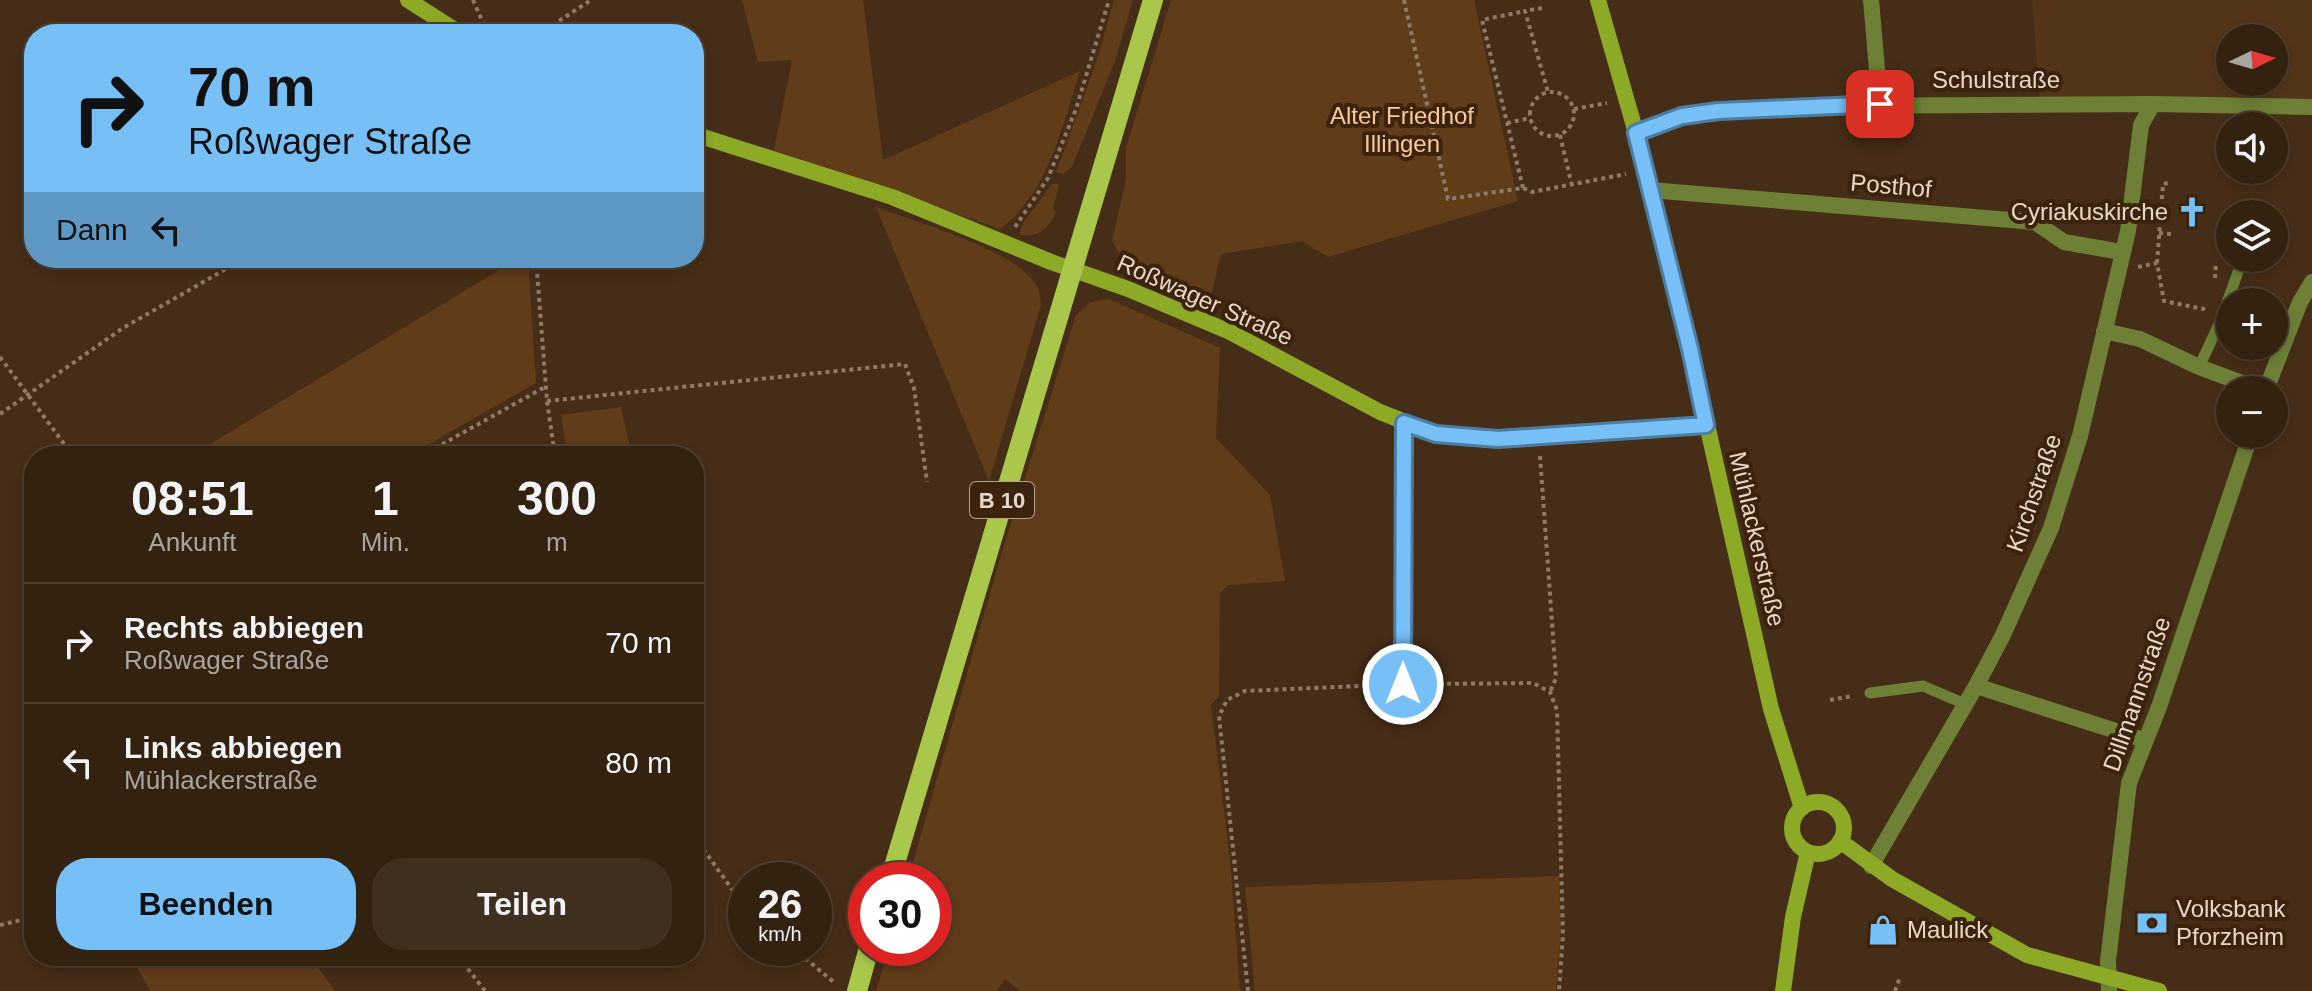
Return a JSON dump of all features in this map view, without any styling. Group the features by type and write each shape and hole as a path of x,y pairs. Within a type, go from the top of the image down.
{"main road":[{"name":"B 10","path":"895,862 1153,0"},
{"path":"857,991 864,966"}],"street":[{"path":"408,0 445,24"},
{"name":"Mühlackerstraße","path":"1598,0 1636,133 1690,349 1771,709 1802,808"},
{"path":"1871,0 1880,104"},
{"name":"Schulstraße","path":"1636,133 1682,116 1718,111 1880,104 2312,107"},
{"name":"Kirchstraße","path":"1871,866 1976,686 2002,637 2051,528 2080,436 2128,231 2141,125 2153,104"},
{"name":"Roßwager Straße","path":"704,137 892,197 1071,270 1128,289 1230,332 1404,423 1436,434 1467,438 1539,437 1706,425"},
{"name":"Posthof","path":"1650,190 2035,222 2064,242 2121,252"},
{"path":"2270,376 2300,302 2312,282"},
{"path":"2104,331 2140,339 2224,376"},
{"path":"1403,684 1404,423"},
{"name":"Dillmannstraße","path":"2109,985 2108,961 2129,783 2159,707 2246,448"},
{"path":"1976,686 2144,740"},
{"path":"1816,802 1826,803 1841,816 1844,826 1840,841 1830,851 1821,854 1808,852 1795,840 1793,821 1802,808 1816,802"},
{"path":"1840,841 1871,866 2027,955 2109,985 2159,991"},
{"path":"1783,991 1793,917 1808,852"}],"lane":[{"path":"2199,367 2238,272"},
{"path":"1870,693 1923,686 1965,704"}],"path":[{"path":"473,0 484,24"},
{"path":"554,24 591,0"},
{"path":"1005,242 1048,178 1076,109 1109,0"},
{"path":"1404,0 1448,199 1523,188 1532,192 1645,170"},
{"path":"1523,188 1482,20 1542,8"},
{"path":"1525,11 1548,92"},
{"path":"1548,92 1565,96 1574,109 1571,126 1560,135 1542,134 1530,118 1533,102 1548,92"},
{"path":"1574,109 1626,99"},
{"path":"1507,123 1530,118"},
{"path":"1560,135 1572,186"},
{"path":"2168,183 2163,184 2157,263 2164,301 2203,309 2208,297"},
{"path":"2159,233 2171,234"},
{"path":"2117,272 2157,263"},
{"path":"2214,285 2216,264"},
{"path":"0,414 123,328 228,268"},
{"path":"537,268 545,387 554,446"},
{"path":"0,357 66,446"},
{"path":"547,401 905,364 914,388 927,482"},
{"path":"439,446 545,387"},
{"path":"1539,437 1556,678 1550,692"},
{"path":"1248,991 1218,729 1219,716 1227,700 1245,691 1403,684 1533,683 1550,692 1557,710 1563,934 1559,991"},
{"path":"1830,700 1870,693"},
{"path":"704,850 728,884"},
{"path":"0,925 24,919"},
{"path":"466,966 485,991"},
{"path":"814,966 844,991"},
{"path":"1895,991 1900,977"}],"shaded area":[{"path":"2032,0 2312,0 2312,106 2040,106"}],"green space":[{"path":"742,0 863,0 883,160 1080,71 1052,157 1030,197 1000,229 774,150 792,60 758,62"},
{"path":"1114,0 1133,0 1115,61 1072,167 1063,174 1056,172 1097,60"},
{"name":"Alter Friedhof Illingen","path":"1171,0 1474,0 1518,201 1328,257 1302,241 1221,254 1209,304 1144,283 1129,272 1112,240 1126,180 1126,148"},
{"path":"1052,184 1059,184 1053,209 1056,212 1050,223 1037,233 1019,235 1023,223"},
{"path":"876,207 988,249 1026,273 1038,288 1041,305 989,481"},
{"path":"502,268 529,268 536,383 426,446 207,446"},
{"path":"1109,299 1220,348 1216,438 1270,495 1285,581 1228,585 1220,593 1219,696 1211,705 1230,859 1240,991 1020,991 1005,979 996,991 876,991 884,966 952,966 952,862 913,862 1001,555 1076,315 1091,302"},
{"path":"621,407 630,446 566,446 561,415"},
{"path":"1559,876 1561,929 1556,991 1255,991 1245,887"},
{"path":"135,966 317,966 335,991 151,991"}],"place":[{"name":"Cyriakuskirche","path":"2192,212"},
{"name":"Volksbank Pforzheim","path":"2152,923"},
{"name":"Maulick","path":"1883,930"}],"route":[{"path":"1403,684 1404,423 1436,434 1498,439 1706,425 1636,133 1682,116 1718,111 1880,104"}]}
